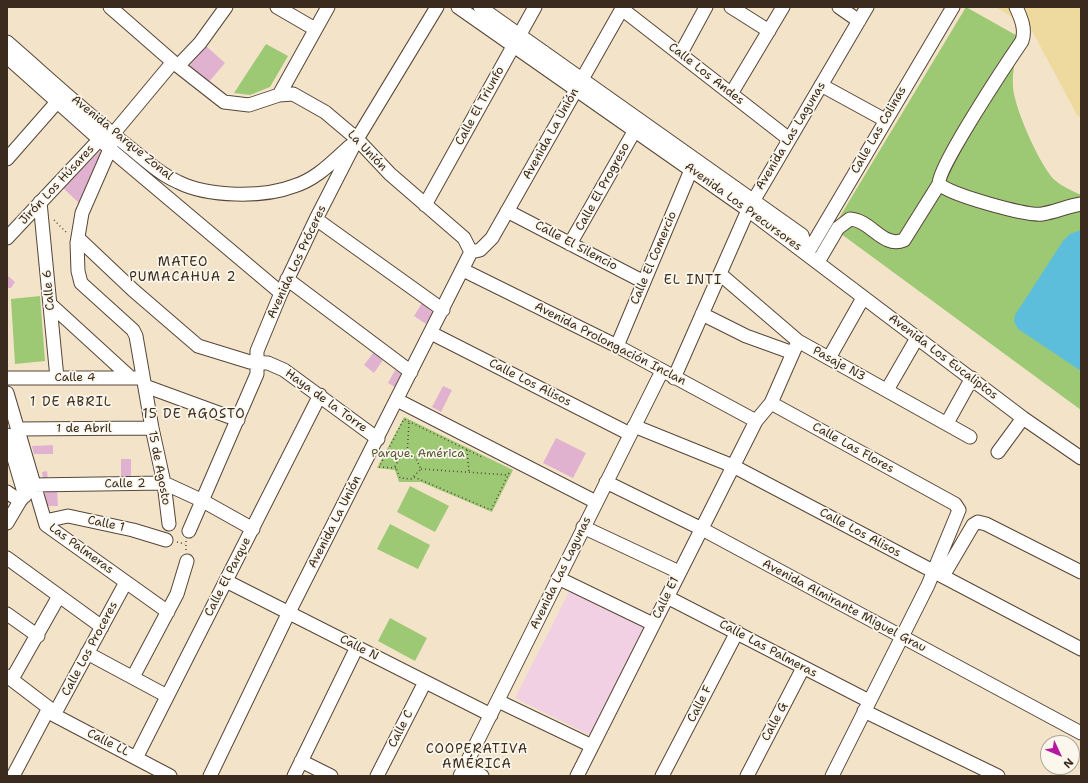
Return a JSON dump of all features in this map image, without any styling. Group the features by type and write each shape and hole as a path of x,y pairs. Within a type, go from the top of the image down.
{"street":[{"path":"110,7 175,64"},
{"name":"Jirón Los Húsares","path":"7,238 41,205 100,139 113,134 175,64 200,43 226,7"},
{"path":"277,7 315,30"},
{"path":"279,95 328,7"},
{"name":"Avenida Los Próceres","path":"189,531 257,374 257,352 287,279 357,139 437,7"},
{"name":"Avenida Los Precursores","path":"458,7 517,40 751,205"},
{"name":"Avenida Los Precursores","path":"480,7 517,40"},
{"name":"Calle El Triunfo","path":"425,205 535,7"},
{"path":"681,53 706,7"},
{"path":"731,7 769,31"},
{"path":"731,94 783,7"},
{"path":"839,7 859,21"},
{"name":"Avenida Las Lagunas","path":"674,378 751,205 867,7"},
{"name":"Calle Las Colinas","path":"807,254 953,7"},
{"path":"818,262 838,228 850,219 862,222 887,240 898,242 904,240 939,184 940,176 953,152 1022,41 1024,28 1016,7"},
{"name":"Calle Los Andes","path":"622,8 789,139"},
{"name":"Avenida La Unión","path":"471,252 480,250 487,245 622,8"},
{"name":"Avenida Parque Zonal","path":"7,42 113,134 162,174 179,183 215,192 259,194 294,186 323,171 357,139"},
{"name":"Avenida Parque Zonal","path":"9,64 57,102 110,149 281,293"},
{"name":"La Unión","path":"175,64 224,102 249,105 279,95 293,94 325,112 357,139 390,174 464,238 471,252"},
{"name":"Avenida Los Precursores","path":"579,84 635,130 691,170 802,235 807,254"},
{"path":"821,85 885,120"},
{"path":"7,158 57,102"},
{"name":"Calle El Progreso","path":"570,244 635,130"},
{"name":"15 de Agosto","path":"113,134 110,149 82,213 77,241 79,280 133,330 138,342 140,381 164,483 169,524"},
{"name":"Calle El Comercio","path":"617,346 691,170"},
{"path":"939,184 977,199 1021,212 1042,214 1081,204"},
{"name":"Calle 6","path":"41,205 57,378"},
{"name":"Calle El Silencio","path":"507,211 644,282"},
{"path":"316,219 443,310"},
{"name":"Haya de la Torre","path":"77,241 198,346 257,362 268,363 284,370 378,439"},
{"path":"463,270 471,252"},
{"name":"Avenida Los Eucaliptos","path":"807,254 1023,418 1081,458"},
{"name":"Avenida La Unión","path":"210,776 289,612 463,270"},
{"name":"Avenida Prolongación Inclan","path":"463,270 617,346 756,421"},
{"name":"Pasaje N3","path":"720,274 798,340 970,437"},
{"path":"287,279 411,372"},
{"path":"829,358 863,298"},
{"path":"50,304 140,381 238,420"},
{"path":"702,314 746,336 793,353"},
{"name":"Calle Los Alisos","path":"431,333 632,430 733,466 1081,649"},
{"path":"887,390 917,338"},
{"path":"756,421 771,403 798,340"},
{"name":"Avenida Las Lagunas","path":"462,771 662,371"},
{"name":"Calle 4","path":"7,378 140,381"},
{"path":"947,423 972,378"},
{"name":"Las Palmeras","path":"7,393 12,432 33,485 46,524 168,612"},
{"name":"Calle El Parque","path":"136,758 320,395"},
{"path":"397,400 596,502"},
{"name":"Calle Las Flores","path":"771,403 958,507 958,514 938,574"},
{"path":"998,452 1023,418"},
{"name":"Calle E1","path":"577,776 756,421"},
{"name":"1 de Abril","path":"12,432 152,428"},
{"path":"12,432 22,498"},
{"name":"Avenida Almirante Miguel Grau","path":"606,482 702,529 1081,733"},
{"name":"Calle 2","path":"33,485 164,483 203,501 253,529"},
{"path":"7,523 22,498 33,485"},
{"path":"7,492 22,498"},
{"name":"Calle 1","path":"45,521 68,516 133,530 166,540"},
{"path":"832,776 901,637 938,574 973,525 978,522 986,524 1081,572"},
{"path":"583,527 679,572"},
{"path":"7,558 102,627"},
{"path":"133,677 177,594 188,561"},
{"path":"558,578 653,624"},
{"name":"Calle N","path":"226,581 491,715"},
{"name":"Calle Los Proceres","path":"12,776 87,653 126,582"},
{"path":"10,678 38,636 59,596"},
{"name":"Calle Las Palmeras","path":"667,596 737,632 803,668 866,706 998,776"},
{"path":"7,614 38,636"},
{"name":"Calle F","path":"662,776 737,632"},
{"path":"294,776 357,647"},
{"path":"87,653 167,696"},
{"name":"Calle G","path":"747,776 803,668"},
{"name":"Calle LL","path":"10,678 52,712 170,776"},
{"name":"Calle C","path":"377,776 426,682"},
{"path":"498,701 592,746"},
{"path":"301,761 331,776"},
{"path":"462,771 482,776"},
{"path":"7,774 12,776"}],"path":[{"path":"41,205 77,241"},
{"path":"396,468 379,467 404,419 486,459"},
{"path":"407,456 409,421"},
{"path":"467,450 469,472"},
{"path":"402,455 415,457 421,469 411,479 400,478 395,466 402,455"},
{"path":"414,477 491,510 511,471 505,468"},
{"path":"421,469 509,475"}],"shaded area":[{"path":"570,590 647,629 592,736 515,698"}],"green space":[{"path":"966,7 1021,38 1013,74 1013,87 1023,122 1036,151 1050,174 1056,181 1081,195 1081,410 833,228"},
{"path":"266,44 288,56 270,87 250,95 234,93"},
{"path":"40,296 45,361 15,364 11,299"},
{"name":"Parque. América","path":"404,417 513,470 492,512 421,482 399,482 395,470 377,468"},
{"path":"410,486 449,506 435,532 397,512"},
{"path":"390,524 430,545 418,569 377,549"},
{"path":"390,618 427,638 415,661 378,641"}],"sand":[{"path":"995,7 1081,7 1081,118 1077,115 1030,27"}],"water":[{"path":"1081,230 1081,371 1018,329 1014,321 1015,315 1063,241 1070,234"}],"building":[{"path":"206,46 225,63 208,83 188,67"},
{"path":"100,151 102,153 79,203 63,188"},
{"path":"7,275 15,282 11,288 7,288"},
{"path":"422,303 433,313 426,324 414,316"},
{"path":"373,353 383,360 374,373 364,365"},
{"path":"395,370 402,374 395,387 388,383"},
{"path":"443,386 452,390 441,412 432,407"},
{"path":"556,438 586,453 573,478 543,463"},
{"path":"53,445 53,454 34,454 32,446"},
{"path":"121,459 131,459 131,478 121,478"},
{"path":"47,471 48,480 45,480 42,472"},
{"path":"57,490 58,506 45,506 45,493 48,491"}],"district":[{"name":"MATEO PUMACAHUA 2","path":"183,270"},
{"name":"EL INTI","path":"693,281"},
{"name":"1 DE ABRIL","path":"71,403"},
{"name":"15 DE AGOSTO","path":"194,415"},
{"name":"COOPERATIVA AMÉRICA","path":"477,758"}]}
